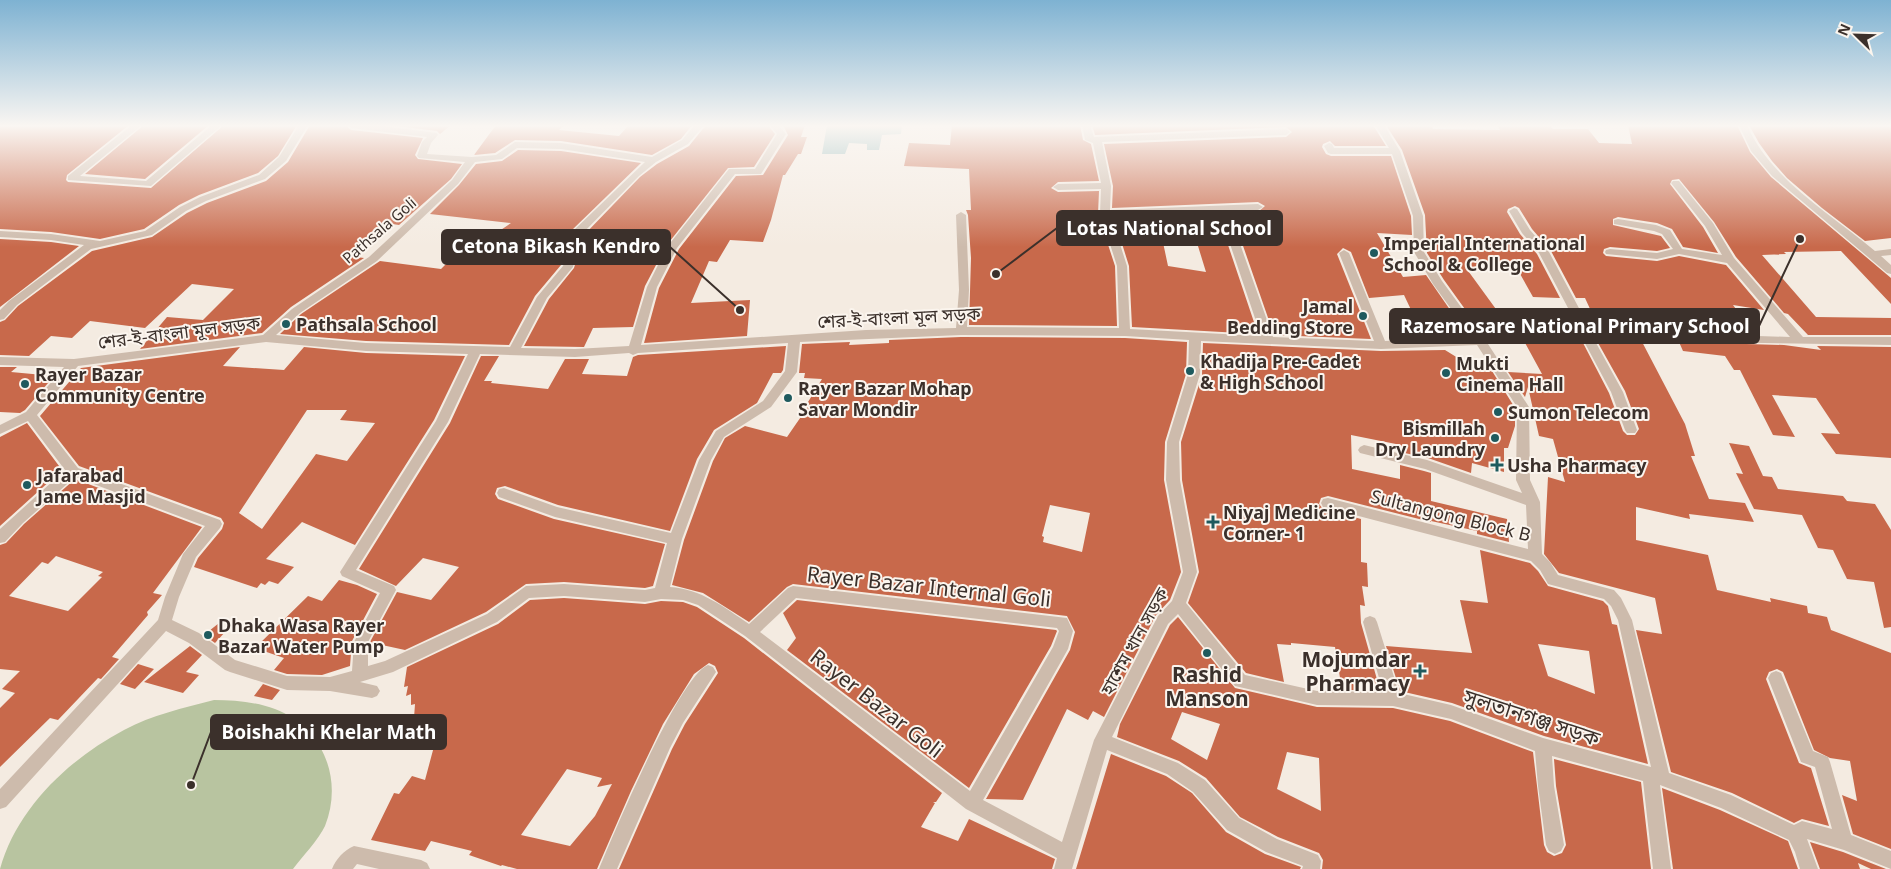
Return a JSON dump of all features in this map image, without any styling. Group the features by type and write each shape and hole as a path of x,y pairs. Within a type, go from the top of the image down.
{"street":[{"path":"87,166 71,178 148,184 170,166"},
{"path":"0,316 80,251 99,243 136,237 148,233 183,209 262,177 275,166"},
{"name":"Pathsala Goli","path":"266,338 296,311 373,259 455,182 468,166"},
{"path":"513,352 542,297 568,267 577,233 618,191 648,166"},
{"path":"633,351 652,288 672,247 732,171 758,172 762,166"},
{"path":"1102,166 1106,186 1105,214 1122,266 1125,332"},
{"path":"1400,166 1418,216 1419,252 1437,282 1480,341 1523,407 1523,480 1533,502 1535,556 1553,580 1609,594 1616,602 1625,620 1656,777 1662,869"},
{"path":"1767,166 1788,186 1873,254 1891,271"},
{"path":"1676,183 1709,225 1730,260 1800,341"},
{"path":"1058,187 1106,186"},
{"path":"1105,214 1258,207"},
{"path":"1514,211 1526,232 1544,252 1583,322 1582,328 1617,392 1631,430"},
{"path":"961,215 964,290 961,331"},
{"path":"1618,222 1656,228 1666,232 1679,251"},
{"path":"0,234 51,237 99,243"},
{"path":"1234,241 1268,340"},
{"path":"1610,252 1657,256 1679,251 1730,260"},
{"path":"1873,254 1891,252"},
{"path":"1344,253 1380,345"},
{"name":"শের-ই-বাংলা মূল সড়ক","path":"0,361 74,363 266,338 366,347 575,353 633,351 866,334 961,331 1125,332 1195,338 1380,345 1480,341 1582,328 1699,338 1891,341"},
{"name":"হাশেম খান সড়ক","path":"1065,862 1102,740 1163,620 1178,604 1190,572 1173,480 1173,442 1194,374 1195,338"},
{"path":"661,593 676,540 705,460 720,434 768,404 791,372 794,340"},
{"path":"360,674 361,642 390,590 347,572 442,422 476,350"},
{"path":"0,430 30,415 74,363"},
{"path":"0,801 164,624 190,554 215,524 73,471 30,415"},
{"path":"1364,450 1427,465 1533,502"},
{"path":"0,538 18,518 73,471"},
{"path":"504,493 555,512 676,540"},
{"name":"Sultangong Block B","path":"1328,503 1535,556"},
{"name":"Rayer Bazar Goli","path":"330,684 388,667 492,618 526,592 564,590 645,596 661,593 684,594 703,601 750,632 972,803 1065,862"},
{"name":"Rayer Bazar Internal Goli","path":"750,632 793,592 1062,622 1066,630 1060,649 972,803"},
{"name":"সুলতানগঞ্জ সড়ক","path":"1178,604 1240,681 1317,698 1393,699 1451,712 1543,746 1656,777 1725,801 1795,834 1802,829 1844,841 1891,860"},
{"path":"1370,622 1393,699"},
{"path":"164,624 194,638 230,665 287,683 330,684 372,691"},
{"path":"608,869 656,762 689,696 708,672"},
{"path":"1776,678 1807,757 1822,762 1844,841"},
{"path":"1102,740 1135,755 1172,768 1199,786 1233,824 1272,846 1312,861 1311,869"},
{"path":"1543,746 1546,786 1555,845"},
{"path":"1795,834 1803,849 1809,869"},
{"path":"341,869 354,855 421,869"}],"green space":[{"path":"214,700 260,705 275,709 291,717 305,728 325,756 332,790 325,826 315,842 293,869 0,869 8,847 32,806 65,771 84,755 124,730 146,720"}],"building":[{"path":"0,166 79,166 67,175 66,180 68,182 151,188 177,166 267,166 258,173 199,195 179,205 144,229 100,239 51,232 0,229"},
{"path":"95,166 161,166 145,179 85,174"},
{"path":"284,166 461,166 451,179 399,225 386,223 348,256 364,258 291,307 262,333 140,349 167,317 203,320 234,289 192,284 145,328 90,321 72,338 51,336 29,356 0,355 0,322 5,320 18,306 92,251 152,237 187,213 207,203 266,181"},
{"path":"475,166 638,166 572,230 561,265 535,296 509,345 366,341 280,334 301,314 380,261 441,269 450,260 455,261 511,223 430,214 459,185"},
{"path":"655,166 755,166 728,168 666,246 645,286 633,327 593,328 584,347 524,346 549,299 574,268 584,235 640,177"},
{"path":"769,166 791,166 785,175 783,175 763,242 730,240 717,262 709,261 691,303 750,300 747,336 644,343 659,288 679,249 736,176 763,175"},
{"path":"904,166 1096,166 1099,181 1058,182 1051,188 1058,192 1099,191 1098,214 1115,266 1117,326 969,325 971,258 966,210 971,210 969,169"},
{"path":"1109,166 1394,166 1411,216 1412,235 1377,233 1403,277 1426,275 1464,330 1422,333 1404,295 1369,298 1351,252 1343,248 1337,254 1371,339 1274,335 1241,240 1235,236 1227,242 1258,334 1132,327 1129,266 1114,218 1258,212 1265,206 1258,202 1112,208 1113,186","holes":["1161,233 1194,233 1206,272 1168,266"]},
{"path":"1408,166 1761,166 1771,177 1891,278 1891,304 1841,251 1784,252 1786,254 1762,255 1816,317 1891,318 1891,335 1808,335 1788,314 1784,313 1736,257 1714,222 1679,179 1672,180 1670,184 1703,227 1718,253 1683,247 1672,229 1657,223 1618,217 1613,219 1613,225 1661,236 1670,248 1657,251 1610,247 1604,249 1603,253 1606,256 1657,261 1679,256 1726,265 1764,310 1733,305 1754,334 1674,330 1673,327 1632,324 1633,327 1597,324 1585,298 1576,298 1551,251 1532,229 1519,208 1515,206 1508,209 1507,212 1520,234 1537,254 1560,298 1533,297 1519,272 1466,268 1509,327 1480,330 1427,253 1425,215"},
{"path":"1776,166 1891,166 1891,238 1865,241 1787,178"},
{"path":"0,239 51,242 79,246 0,307"},
{"path":"1602,335 1640,338 1685,424 1695,456 1691,456 1709,499 1745,503 1754,522 1689,514 1690,519 1636,507 1636,540 1708,555 1717,590 1771,602 1770,598 1807,606 1808,613 1827,617 1831,630 1891,653 1891,849 1853,834 1842,795 1857,801 1850,761 1830,758 1814,750 1783,672 1777,669 1769,672 1766,679 1799,763 1811,768 1829,826 1802,819 1794,823 1732,793 1671,772 1636,630 1662,634 1655,598 1559,573 1544,554 1548,477 1565,482 1553,439 1539,436 1528,387 1525,397 1508,372 1542,374 1524,341 1582,341 1609,393 1623,431 1627,435 1635,435 1639,429 1625,391 1597,341 1601,341"},
{"path":"961,337 1125,338 1187,342 1186,374 1165,442 1164,480 1181,572 1170,600 1156,615 1104,717 1093,711 1088,720 1067,709 1023,800 986,799 1070,650 1075,632 1067,616 793,584 787,587 749,622 703,593 672,585 684,540 713,461 725,438 745,426 787,437 807,408 805,407 822,379 804,378 805,373 799,373 802,344 850,342 849,345 889,343 889,340","holes":["1050,505 1090,513 1082,552 1043,542 1044,537 1042,536"]},
{"path":"1679,342 1784,345 1821,350 1817,346 1891,347 1891,458 1836,454 1821,433 1840,434 1816,398 1772,395 1795,437 1773,435 1740,370 1734,370 1725,356 1683,351"},
{"path":"1203,343 1381,351 1445,350 1466,363 1492,371 1515,408 1515,426 1508,448 1504,448 1504,472 1472,463 1471,473 1428,458 1400,452 1401,445 1351,435 1352,469 1400,479 1400,465 1431,473 1431,501 1507,519 1509,542 1477,534 1477,531 1431,522 1328,496 1321,498 1319,504 1323,509 1361,519 1361,562 1367,563 1368,587 1362,586 1365,606 1360,605 1361,623 1380,690 1342,690 1335,647 1291,643 1291,645 1277,644 1284,682 1246,673 1188,603 1199,572 1182,480 1181,442 1202,375"},
{"path":"786,346 783,370 781,373 773,373 757,403 714,430 697,459 670,531 558,505 505,486 497,488 495,494 498,499 554,519 665,544 653,586 645,588 564,582 526,584 486,612 405,650 382,645 380,649 370,647 370,642 397,592 431,600 459,567 423,558 396,586 359,569 450,423 481,356 499,356 484,381 548,389 565,359 589,359 582,374 627,376 633,357 638,355"},
{"path":"240,347 223,366 284,370 304,347 366,353 465,356 434,420 355,545 302,522 266,559 294,567 278,584 269,581 265,585 261,583 257,588 194,567 198,558 222,529 224,523 221,518 79,466 40,416 81,368","holes":["307,410 347,410 340,420 375,423 347,461 316,454 262,529 239,513"]},
{"path":"0,367 17,367 11,372 54,376 25,410 20,413 0,412"},
{"path":"27,423 62,470 0,526 0,437"},
{"path":"1729,443 1749,446 1763,476 1772,477 1778,489 1843,496 1847,501 1875,504 1891,530 1891,627 1884,628 1874,582 1847,579 1833,550 1818,548 1802,515 1754,509 1736,473 1743,474"},
{"path":"75,479 202,527 153,593 162,595 147,612 148,615 112,657 119,659 58,720 50,718 0,767 0,708 15,693 2,689 20,671 0,669 0,545 6,543 24,524","holes":["56,556 103,572 98,576 102,577 68,611 9,596 42,562 48,564"]},
{"path":"1480,550 1530,563 1548,586 1603,601 1608,606 1612,624 1617,625 1648,764 1544,736 1452,703 1400,691 1386,646 1472,653 1460,600 1488,603","holes":["1538,644 1589,651 1595,694 1548,676"]},
{"path":"339,580 357,585 377,594 352,641 350,666 322,675 287,674 274,670 284,658 255,648 308,596 322,601"},
{"path":"564,598 645,604 661,601 683,602 697,607 744,638 942,793 936,802 933,802 935,803 921,827 958,841 969,819 1055,859 1052,869 619,869 672,749 685,724 718,673 715,666 709,663 694,674 663,724 597,869 517,869 501,866 469,855 472,851 431,841 425,851 371,840 394,793 399,794 412,776 425,780 436,739 422,742 415,733 415,704 411,705 411,694 406,696 408,686 404,687 407,667 498,624 530,600","holes":["567,769 602,778 597,787 612,784 595,816 570,846 521,835"]},
{"path":"797,600 1057,631 1051,646 969,788 787,650 796,638 783,613"},
{"path":"1178,617 1235,688 1317,707 1393,708 1450,721 1533,752 1544,845 1547,852 1554,856 1562,853 1566,845 1556,786 1554,759 1641,782 1651,869 1322,869 1323,860 1319,853 1278,837 1240,817 1206,778 1179,761 1117,737 1120,724 1170,625","holes":["1182,712 1220,724 1207,760 1171,739","1287,752 1319,758 1321,811 1277,789"]},
{"path":"219,623 226,631 215,643 204,635"},
{"path":"190,646 202,655 186,672 199,675 183,693 144,682"},
{"path":"138,664 154,669 135,689 120,684"},
{"path":"263,684 280,690 272,700 254,696"},
{"path":"1111,754 1166,776 1192,793 1226,832 1265,854 1301,867 1300,869 1076,869"},
{"path":"1662,788 1720,810 1788,841 1798,869 1673,869"},
{"path":"1810,842 1843,852 1886,869 1871,869 1858,863 1860,869 1820,869"}],"place":[{"name":"Razemosare National Primary School","path":"1800,239"},
{"name":"Imperial International School & College","path":"1374,253"},
{"name":"Lotas National School","path":"996,274"},
{"name":"Cetona Bikash Kendro","path":"740,310"},
{"name":"Jamal Bedding Store","path":"1363,316"},
{"name":"Pathsala School","path":"286,324"},
{"name":"Khadija Pre-Cadet & High School","path":"1190,371"},
{"name":"Mukti Cinema Hall","path":"1446,373"},
{"name":"Rayer Bazar Community Centre","path":"25,384"},
{"name":"Rayer Bazar Mohap Savar Mondir","path":"788,398"},
{"name":"Sumon Telecom","path":"1498,412"},
{"name":"Bismillah Dry Laundry","path":"1495,438"},
{"name":"Usha Pharmacy","path":"1497,465"},
{"name":"Jafarabad Jame Masjid","path":"27,485"},
{"name":"Niyaj Medicine Corner- 1","path":"1213,522"},
{"name":"Dhaka Wasa Rayer Bazar Water Pump","path":"208,635"},
{"name":"Rashid Manson","path":"1207,653"},
{"name":"Mojumdar Pharmacy","path":"1420,671"},
{"name":"Boishakhi Khelar Math","path":"191,785"}]}
